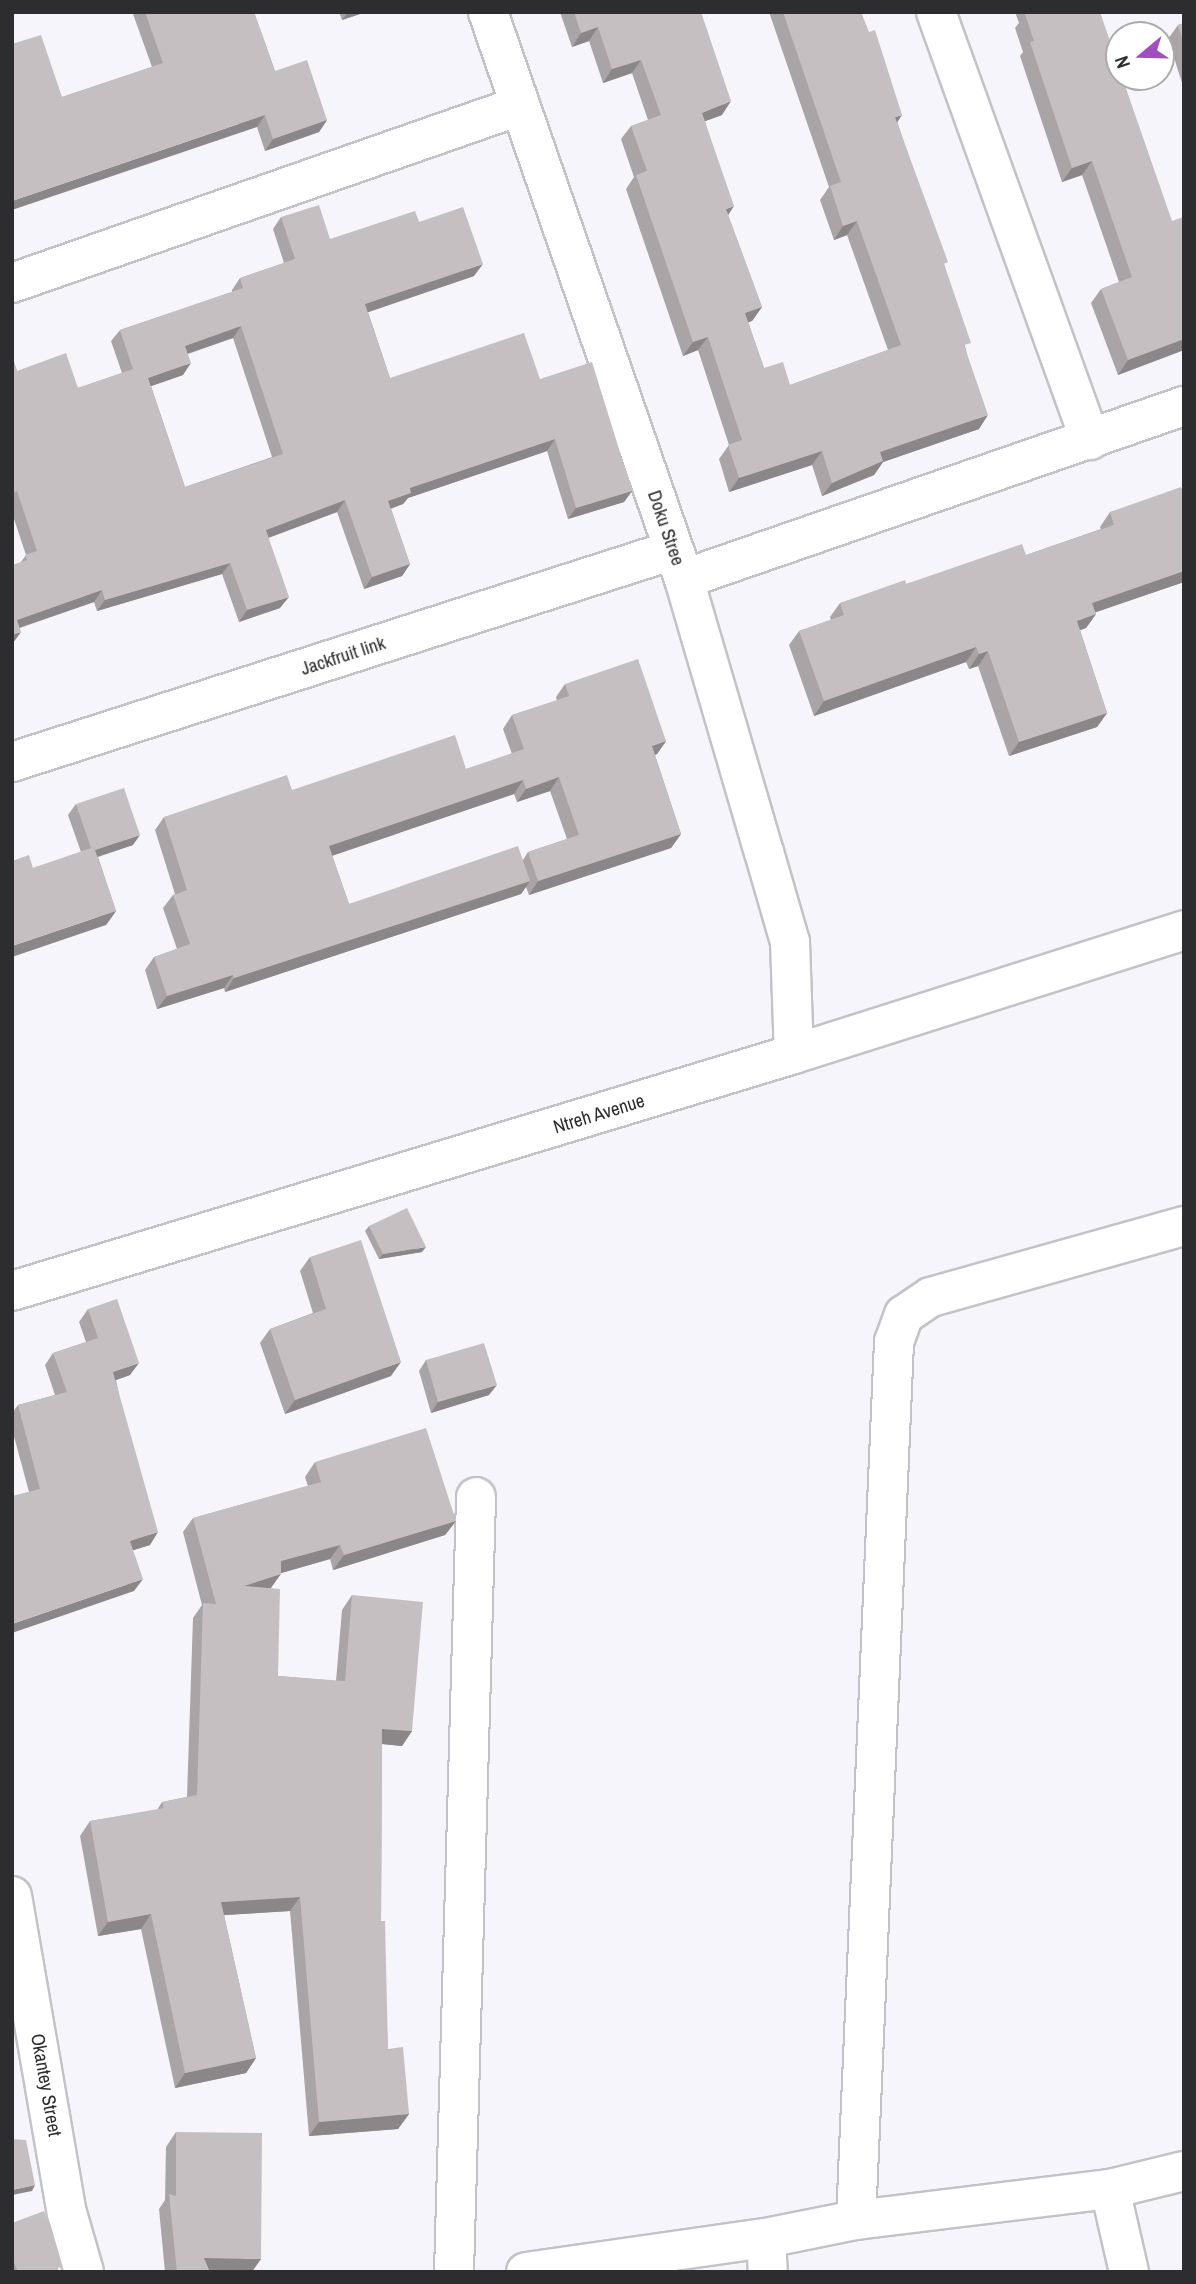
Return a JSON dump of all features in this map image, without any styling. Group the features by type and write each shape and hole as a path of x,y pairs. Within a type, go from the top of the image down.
{"street":[{"name":"Doku Stree","path":"488,12 678,564 790,942 794,1055"},
{"path":"936,12 1090,440"},
{"path":"12,283 519,106"},
{"name":"Jackfruit link","path":"12,762 1090,440 1184,406"},
{"name":"Ntreh Avenue","path":"12,1291 794,1055 1184,930"},
{"path":"856,2220 894,1342 904,1315 931,1297 1184,1226"},
{"path":"454,2272 476,1497"},
{"name":"Okantey Street","path":"12,1896 67,2213 84,2272"},
{"path":"526,2272 767,2255 856,2220 1110,2189 1184,2171"},
{"path":"1110,2189 1129,2272"}],"building":[{"path":"145,12 254,12 275,71 307,60 327,120 273,139 265,115 12,201 12,44 41,35 62,97 163,63"},
{"path":"574,12 701,12 731,101 702,113 734,206 726,209 762,307 745,313 764,368 783,362 790,385 901,345 857,221 843,226 830,186 841,182 783,12 861,12 869,32 875,30 902,115 895,117 948,262 944,264 971,343 964,345 988,415 880,452 883,461 832,483 822,451 739,478 728,445 742,440 708,337 693,342 636,175 647,171 631,126 661,115 641,60 612,69 598,27 581,33"},
{"path":"1100,12 1105,26 1105,91 1127,91 1172,221 1183,217 1184,339 1128,360 1101,289 1132,277 1092,161 1072,168 1030,42 1034,41 1025,14"},
{"path":"1184,23 1184,45 1178,25"},
{"path":"319,205 330,239 415,211 419,222 463,207 483,264 365,304 390,378 524,333 540,379 592,362 632,491 576,508 555,439 410,488 411,493 388,501 410,564 372,577 345,500 266,530 289,597 247,610 230,563 105,600 102,590 17,620 21,632 12,635 12,565 27,560 25,555 37,551 17,491 12,493 12,356 17,371 66,353 78,388 133,369 120,330 243,288 240,278 295,259 281,217","holes":["241,326 283,454 185,487 148,378 191,363 185,346"]},
{"path":"1181,487 1184,494 1184,571 1092,603 1096,614 1077,621 1107,713 1019,742 988,651 979,654 976,647 824,701 799,631 844,615 840,603 905,580 906,584 1022,544 1026,555 1114,525 1110,512"},
{"path":"638,659 666,741 652,746 681,834 538,881 528,852 579,835 559,777 526,789 523,780 329,846 349,904 518,846 530,881 234,978 233,975 167,996 154,957 190,944 173,895 187,890 164,817 287,775 292,790 455,735 466,769 524,749 512,715 569,696 565,684"},
{"path":"124,788 140,835 95,850 94,847 91,848 76,804"},
{"path":"94,847 116,911 12,946 12,861 29,855 33,868"},
{"path":"407,1208 426,1247 383,1254 369,1226"},
{"path":"361,1240 401,1362 295,1400 270,1329 326,1309 310,1257"},
{"path":"117,1299 139,1363 113,1372 158,1532 130,1541 143,1579 12,1624 12,1496 40,1489 18,1405 67,1392 53,1353 98,1338 88,1309"},
{"path":"484,1343 497,1385 438,1402 426,1360"},
{"path":"426,1428 456,1521 344,1555 340,1545 281,1561 281,1574 244,1586 280,1589 278,1676 345,1681 352,1595 423,1602 412,1731 382,1729 381,1921 385,1921 388,2049 403,2047 409,2114 319,2122 300,1897 221,1902 256,2058 185,2073 151,1914 108,1922 90,1821 164,1808 162,1802 197,1795 203,1603 216,1604 193,1518 321,1482 315,1462"},
{"path":"176,2132 262,2133 261,2259 204,2258 210,2272 177,2272 169,2194 176,2196"},
{"path":"12,2139 26,2140 35,2185 12,2190"},
{"path":"44,2211 62,2266 58,2268 59,2272 18,2272 12,2258 12,2223"}]}
